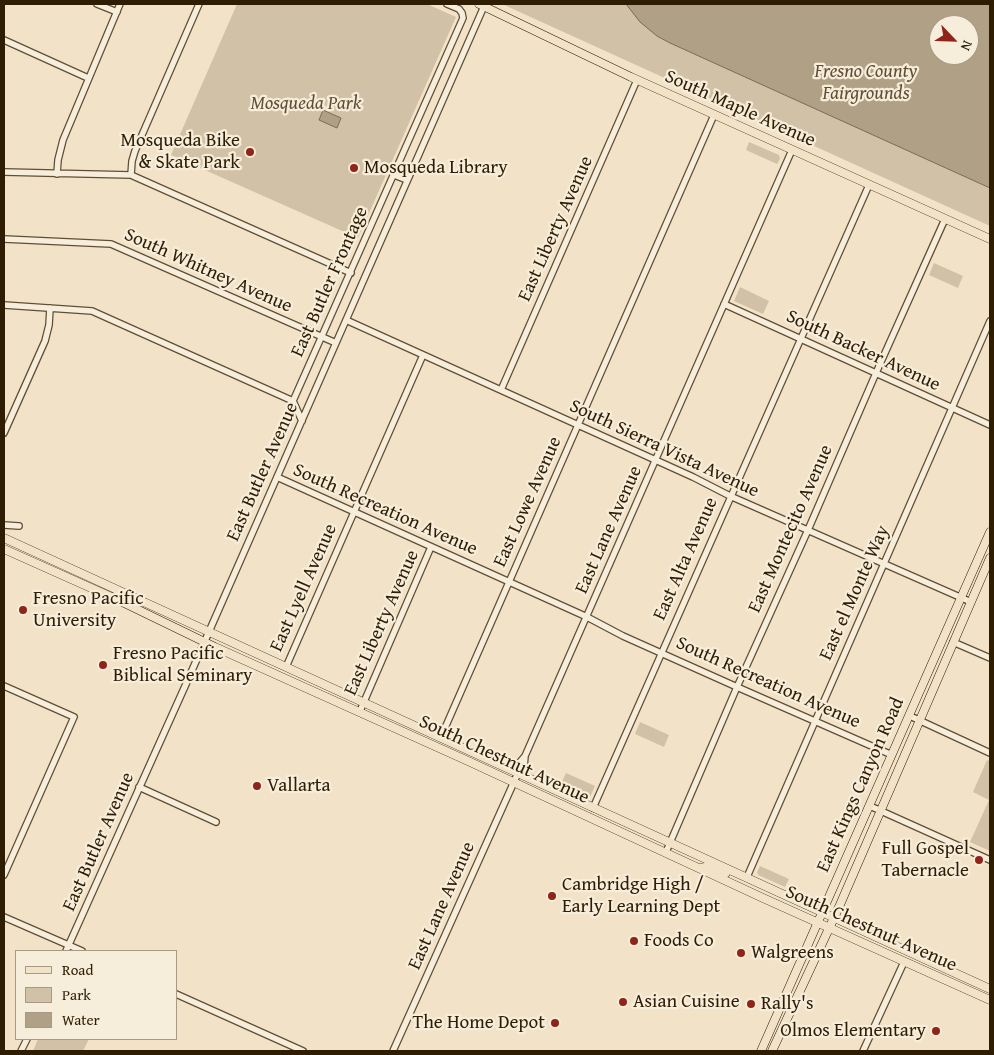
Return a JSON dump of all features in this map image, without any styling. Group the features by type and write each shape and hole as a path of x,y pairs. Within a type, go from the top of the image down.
{"main road":[{"name":"South Maple Avenue","path":"483,4 637,80 990,239"},
{"name":"East Kings Canyon Road","path":"760,1051 990,532"},
{"name":"South Chestnut Avenue","path":"4,538 988,987"},
{"name":"South Chestnut Avenue","path":"4,549 417,737 818,923 990,1000"},
{"name":"East Kings Canyon Road","path":"772,1051 829,928 953,642 990,562"},
{"path":"417,737 424,734 459,750 463,747"},
{"path":"701,868 709,866 737,878 747,877"},
{"path":"981,996 988,987"}],"street":[{"path":"98,4 117,12"},
{"path":"58,174 58,160 63,140 120,4"},
{"path":"131,176 135,151 199,4"},
{"name":"East Butler Frontage","path":"293,402 463,18 459,9 446,4"},
{"name":"East Butler Avenue","path":"67,948 205,642 483,4"},
{"path":"4,40 88,78"},
{"name":"East Liberty Avenue","path":"501,390 637,80"},
{"name":"East Lowe Avenue","path":"441,737 714,115"},
{"name":"East Lane Avenue","path":"509,768 519,763 525,756 792,150"},
{"path":"4,172 131,176 351,273"},
{"path":"394,175 407,180"},
{"name":"East Alta Avenue","path":"593,808 869,185"},
{"name":"East Montecito Avenue","path":"666,852 737,687 945,219"},
{"name":"South Whitney Avenue","path":"4,239 112,244 336,343"},
{"name":"South Backer Avenue","path":"724,304 990,425"},
{"path":"4,305 92,311 293,402 302,421"},
{"path":"4,433 45,340 49,325 50,308"},
{"name":"South Sierra Vista Avenue","path":"346,320 577,426 656,460 730,496 971,602"},
{"name":"East el Monte Way","path":"747,877 990,321"},
{"name":"East Lyell Avenue","path":"286,667 423,355"},
{"name":"South Recreation Avenue","path":"276,477 587,617 623,636 892,755"},
{"path":"4,525 19,526"},
{"name":"East Liberty Avenue","path":"360,711 431,547"},
{"path":"979,559 990,562"},
{"path":"953,642 990,658"},
{"path":"4,686 74,717 4,875"},
{"path":"910,716 990,753"},
{"name":"East Lane Avenue","path":"525,756 524,768 526,776"},
{"name":"East Lane Avenue","path":"393,1051 518,773"},
{"path":"139,787 216,822"},
{"path":"870,806 990,860"},
{"path":"4,917 67,948"},
{"path":"863,1051 904,962"},
{"path":"178,995 303,1051"}],"green space":[{"name":"Mosqueda Park","path":"237,4 427,4 456,17 358,238 171,155"},
{"name":"Fresno County Fairgrounds","path":"502,4 990,4 990,226"},
{"path":"749,142 779,155 780,159 777,164 746,150"},
{"path":"934,263 963,276 958,288 929,275"},
{"path":"740,287 769,301 763,314 734,301"},
{"path":"640,722 669,735 664,747 635,734"},
{"path":"987,760 990,761 990,851 970,842 989,800 973,792"},
{"path":"566,773 595,786 590,797 587,798 560,786"},
{"path":"760,866 789,879 785,887 758,875 757,872"},
{"path":"38,1040 88,1040 83,1051 33,1051"}],"water":[{"name":"Fresno County Fairgrounds","path":"626,4 990,4 990,188 670,43 657,36 640,22"},
{"path":"323,110 341,118 337,128 319,120"}],"place":[{"name":"Mosqueda Bike & Skate Park","path":"250,152"},
{"name":"Mosqueda Library","path":"354,168"},
{"name":"Fresno Pacific University","path":"23,610"},
{"name":"Fresno Pacific Biblical Seminary","path":"103,665"},
{"name":"Vallarta","path":"257,786"},
{"name":"Full Gospel Tabernacle","path":"979,860"},
{"name":"Cambridge High / Early Learning Dept","path":"552,896"},
{"name":"Foods Co","path":"634,941"},
{"name":"Walgreens","path":"741,953"},
{"name":"Asian Cuisine","path":"623,1002"},
{"name":"Rally's","path":"751,1004"},
{"name":"The Home Depot","path":"555,1023"},
{"name":"Olmos Elementary","path":"936,1031"}]}
